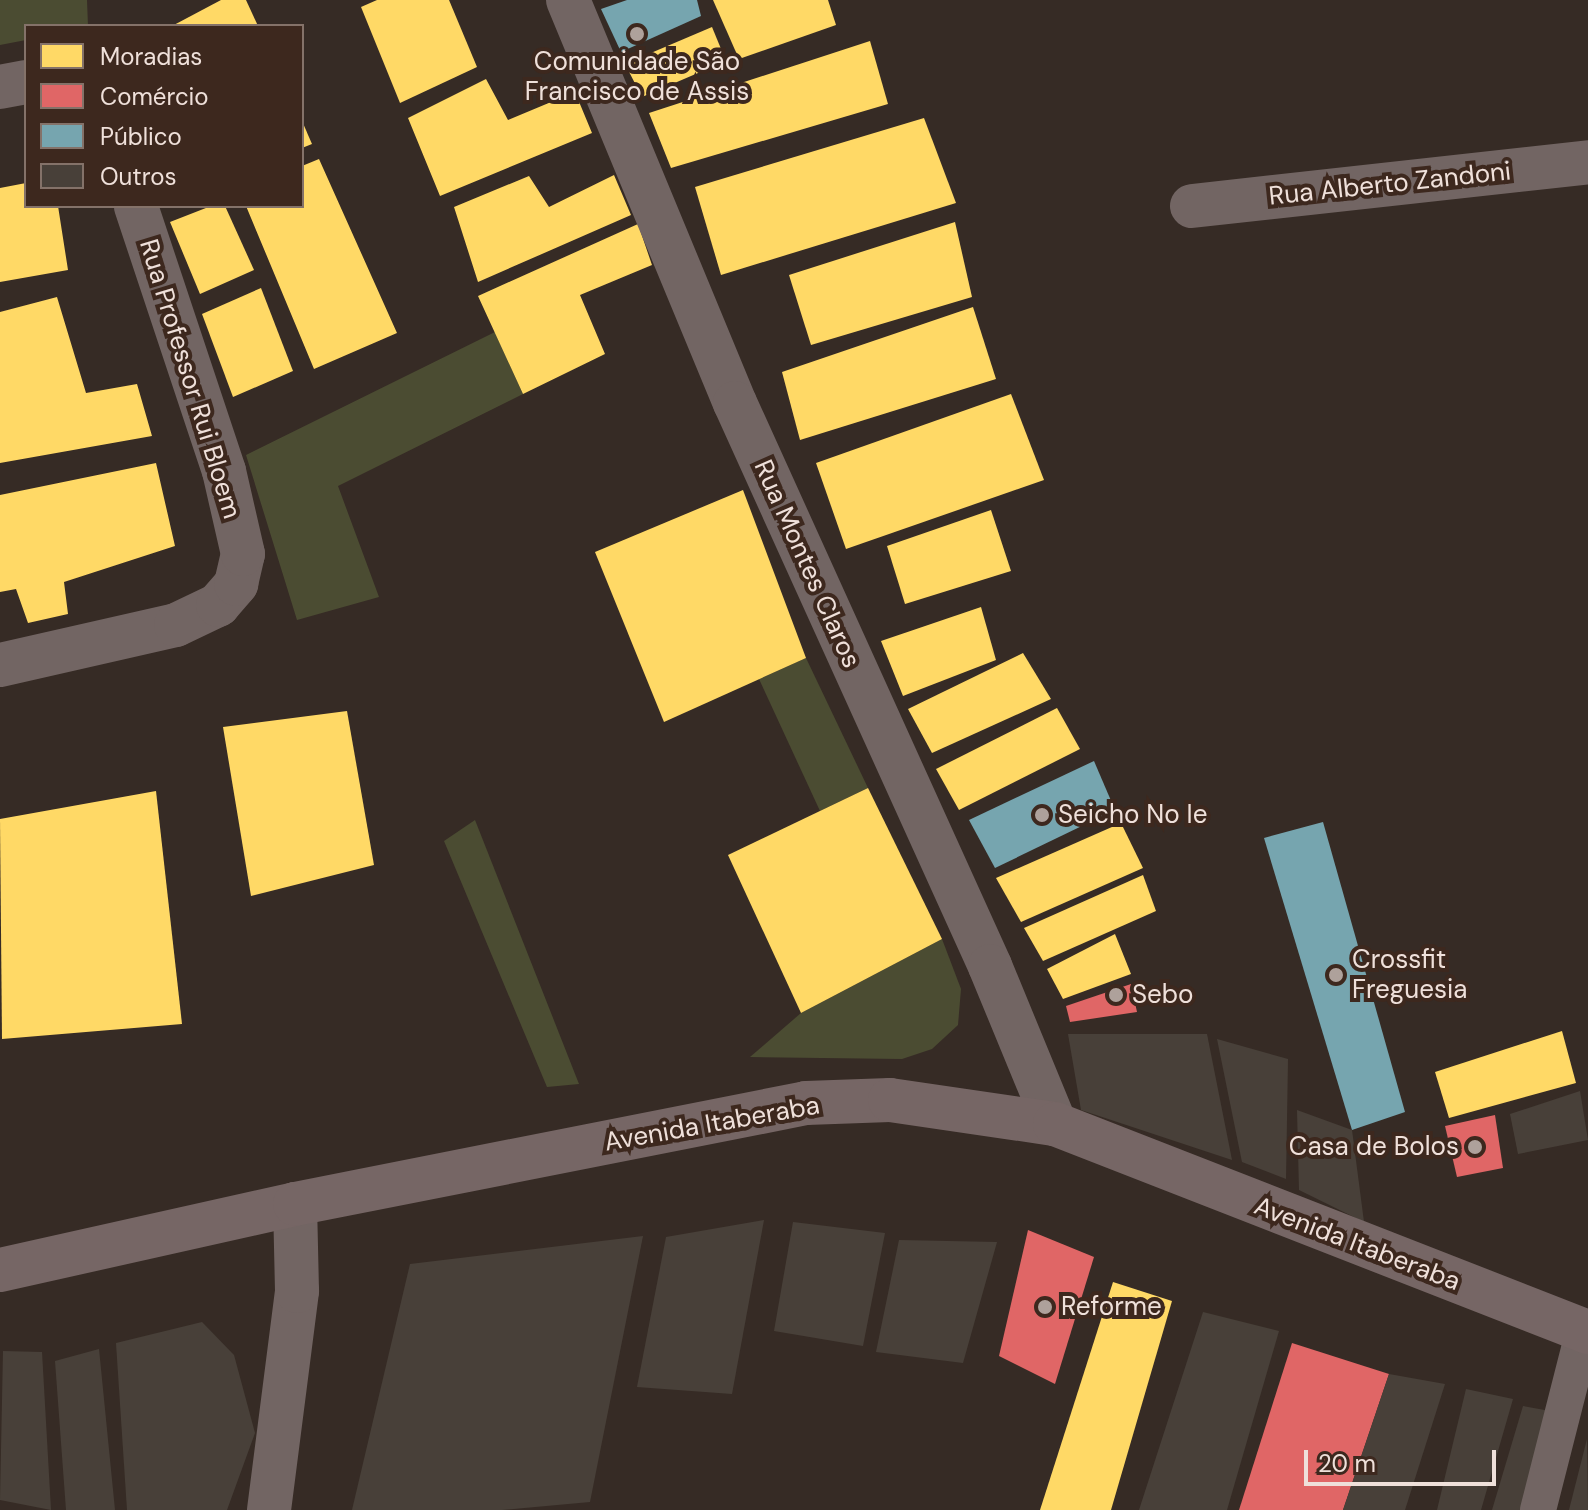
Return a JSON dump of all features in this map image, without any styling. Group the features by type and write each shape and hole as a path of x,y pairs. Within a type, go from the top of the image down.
{"main road":[{"name":"Avenida Itaberaba","path":"0,1270 295,1204 806,1103 890,1100 1055,1124 1586,1331"}],"street":[{"name":"Rua Montes Claros","path":"568,0 735,403 990,966 1055,1124"},
{"path":"0,87 24,82"},
{"name":"Rua Alberto Zandoni","path":"1192,206 1588,162"},
{"name":"Rua Professor Rui Bloem","path":"0,665 176,625 218,605 236,584 243,554 224,471 137,208"},
{"path":"269,1510 297,1291 295,1204"}],"lane":[{"path":"1538,1510 1586,1331"}],"green space":[{"path":"0,0 87,0 88,24 24,24 24,40 0,45"},
{"path":"495,332 523,394 338,486 379,597 297,620 246,455"},
{"path":"806,658 868,788 820,811 759,679"},
{"path":"475,820 579,1084 547,1087 444,841"},
{"path":"942,939 961,989 958,1025 932,1049 902,1059 750,1057 801,1013"}],"building: Moradias":[{"path":"221,0 246,0 257,24 176,24"},
{"path":"377,0 449,0 477,67 400,103 361,7"},
{"path":"713,0 828,0 836,25 739,59"},
{"path":"712,27 726,61 642,97 625,64"},
{"path":"870,41 888,104 671,168 649,113"},
{"path":"486,79 508,120 575,92 592,133 440,196 408,118"},
{"path":"924,118 956,203 721,275 695,187"},
{"path":"304,126 312,144 304,147"},
{"path":"319,159 397,333 314,369 247,208 304,208 304,165"},
{"path":"614,175 631,215 478,282 454,207 529,176 549,207"},
{"path":"24,183 24,208 58,208 68,270 0,282 0,188"},
{"path":"206,208 226,208 254,270 200,294 170,222"},
{"path":"955,222 972,297 811,345 789,275"},
{"path":"638,224 652,265 580,295 605,354 523,394 478,296"},
{"path":"261,288 293,371 233,397 202,314"},
{"path":"57,297 86,393 137,384 152,436 0,463 0,312"},
{"path":"973,307 996,379 800,440 782,372"},
{"path":"1011,394 1044,480 846,549 816,463"},
{"path":"156,463 175,546 64,582 68,614 28,623 16,589 0,592 0,495"},
{"path":"743,490 806,658 664,722 595,552"},
{"path":"991,510 1011,571 905,604 887,546"},
{"path":"981,607 996,660 903,696 881,641"},
{"path":"1023,653 1051,699 932,753 908,709"},
{"path":"1057,708 1080,749 959,810 936,769"},
{"path":"347,711 374,865 251,896 223,727"},
{"path":"868,788 942,939 801,1013 728,855"},
{"path":"156,791 182,1024 2,1039 0,819"},
{"path":"1121,823 1143,868 1021,922 996,878"},
{"path":"1143,875 1156,911 1043,961 1024,928"},
{"path":"1115,934 1131,974 1063,999 1047,969"},
{"path":"1562,1031 1576,1083 1449,1118 1435,1072"},
{"path":"1113,1282 1172,1301 1111,1510 1040,1510"}],"building: Comércio":[{"name":"Sebo","path":"1131,984 1137,1012 1070,1022 1066,1006"},
{"name":"Casa de Bolos","path":"1495,1115 1503,1168 1457,1177 1445,1126"},
{"name":"Reforme","path":"1028,1230 1094,1257 1055,1384 999,1356"},
{"path":"1292,1343 1389,1374 1343,1510 1239,1510"}],"building: Público":[{"name":"Comunidade São Francisco de Assis","path":"627,0 697,0 701,16 621,52 601,9"},
{"name":"Seicho No Ie","path":"1094,761 1115,810 995,868 969,820"},
{"name":"Crossfit Freguesia","path":"1323,822 1405,1112 1352,1130 1264,838"}],"building: Outros":[{"path":"1068,1034 1207,1034 1232,1160 1081,1110"},
{"path":"1217,1039 1288,1059 1286,1179 1242,1162"},
{"path":"1580,1091 1588,1140 1518,1154 1510,1114"},
{"path":"1297,1110 1352,1130 1364,1222 1299,1190"},
{"path":"764,1220 732,1394 637,1387 666,1237"},
{"path":"793,1222 885,1233 863,1346 774,1331"},
{"path":"643,1236 590,1502 502,1510 352,1510 410,1264"},
{"path":"899,1240 997,1242 963,1363 876,1352"},
{"path":"1203,1312 1279,1331 1227,1510 1139,1510"},
{"path":"202,1322 234,1355 255,1433 227,1510 127,1510 116,1343"},
{"path":"99,1349 115,1510 66,1510 55,1361"},
{"path":"3,1351 42,1352 51,1510 0,1500"},
{"path":"1389,1374 1445,1384 1405,1510 1343,1510"},
{"path":"1466,1389 1513,1399 1481,1510 1437,1510"},
{"path":"1523,1406 1550,1411 1525,1510 1492,1510"},
{"path":"1587,1439 1588,1510 1569,1510"}],"place":[{"name":"Comunidade São Francisco de Assis","path":"637,34"},
{"name":"Seicho No Ie","path":"1042,815"},
{"name":"Crossfit Freguesia","path":"1336,975"},
{"name":"Sebo","path":"1116,995"},
{"name":"Casa de Bolos","path":"1475,1147"},
{"name":"Reforme","path":"1045,1307"}]}
